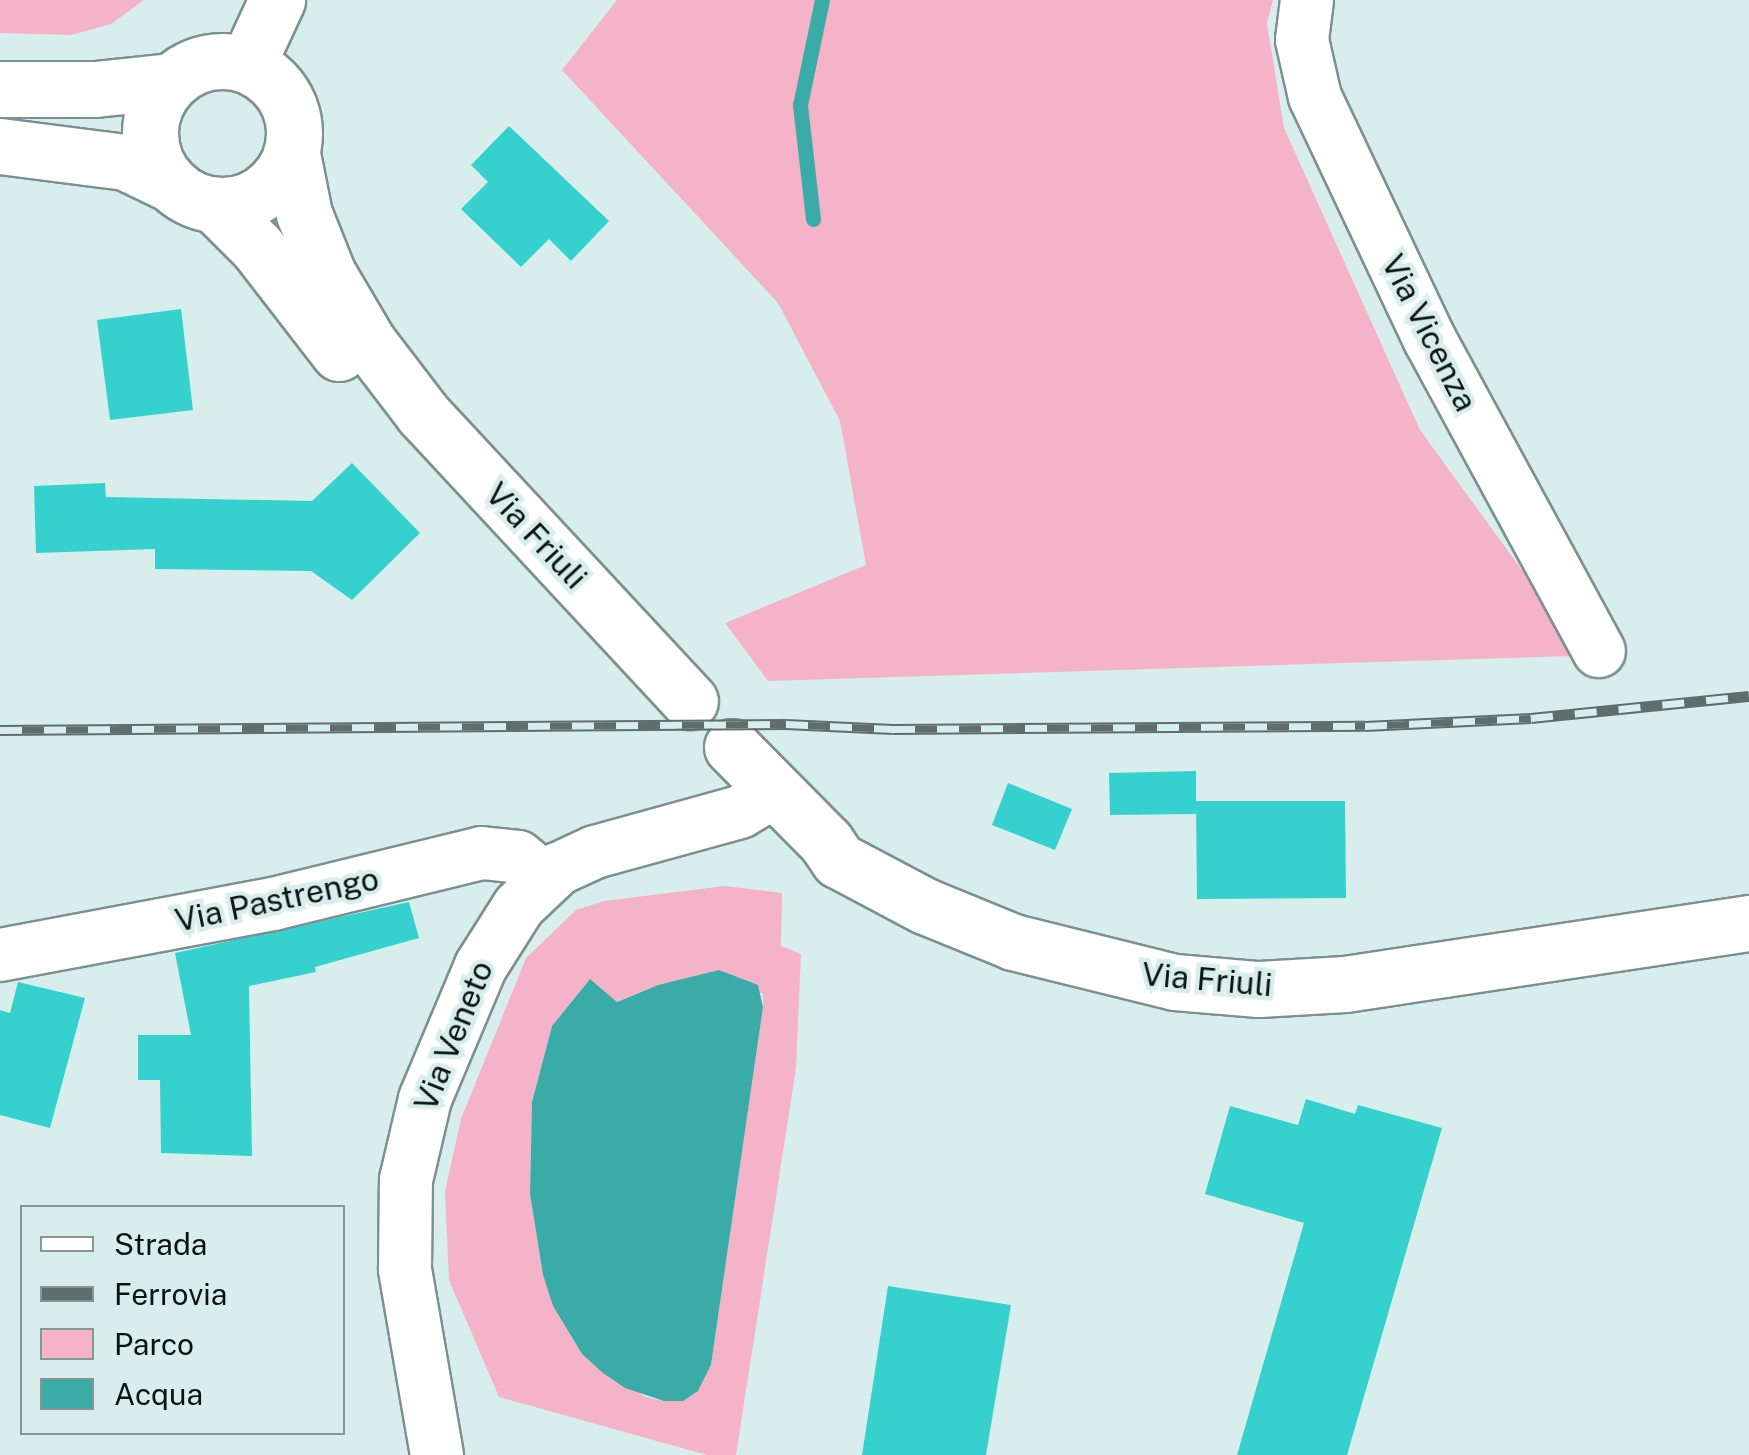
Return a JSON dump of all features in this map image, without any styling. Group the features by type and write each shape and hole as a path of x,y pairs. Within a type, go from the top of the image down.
{"street":[{"path":"247,65 277,0"},
{"name":"Via Vicenza","path":"1307,0 1302,40 1315,97 1430,340 1599,651"},
{"path":"0,89 95,90 171,81 208,62 247,65 272,80 287,101 295,129 292,154 266,192 245,202 193,195 153,156 150,138 158,100 171,81"},
{"name":"Via Friuli","path":"0,146 125,162 193,195 270,263 348,365 423,414"},
{"name":"Via Friuli","path":"292,154 304,214 328,274 368,342 423,414 690,701"},
{"name":"Via Friuli","path":"732,747 826,842 838,860 925,906 1013,942 1175,982 1259,989 1345,984 1749,923"},
{"name":"Via Veneto","path":"436,1455 405,1269 403,1210 410,1155 424,1099 481,966 505,924 545,879 584,856 718,820 773,792"},
{"name":"Via Pastrengo","path":"0,954 272,904 482,853 518,857 545,879"}],"green space":[{"path":"0,0 144,0 111,24 71,35 0,33"},
{"path":"617,0 1273,0 1267,23 1284,128 1420,430 1524,573 1571,656 768,681 725,623 866,565 840,421 778,303 562,70"},
{"path":"725,886 782,893 781,946 801,954 796,1068 736,1455 707,1455 499,1397 449,1280 445,1191 461,1119 526,958 576,910 604,901","holes":["719,970 763,994 711,1365 698,1391 683,1401 645,1397 582,1354 553,1306 543,1275 530,1194 532,1102 552,1026 589,980 616,1002 658,985"]}],"water":[{"path":"719,970 758,985 763,1007 711,1365 698,1391 683,1401 664,1401 625,1388 603,1373 582,1354 553,1306 543,1275 530,1194 532,1102 552,1026 590,979 617,1002 658,985"}],"building":[{"path":"509,126 609,221 571,261 549,239 521,267 461,209 488,182 471,165"},
{"path":"181,309 193,410 110,420 97,320"},
{"path":"352,463 420,533 352,600 311,571 155,569 155,549 36,553 34,486 105,483 106,497 312,501"},
{"path":"1196,771 1196,814 1110,815 1109,773"},
{"path":"1008,783 1072,809 1055,850 992,825"},
{"path":"1196,801 1345,801 1346,898 1197,899"},
{"path":"409,902 419,938 315,967 316,972 249,986 252,1156 161,1153 160,1080 138,1080 138,1035 191,1035 175,953"},
{"path":"18,982 85,998 50,1128 0,1115 0,1010 10,1013"},
{"path":"1306,1099 1355,1114 1358,1105 1442,1128 1347,1455 1237,1455 1304,1223 1205,1194 1230,1106 1298,1125"},
{"path":"888,1286 1011,1305 986,1455 862,1455"}],"waterway":[{"path":"813,219 800,105 822,0"}],"railway":[{"path":"0,730 786,724 893,729 1365,726 1531,718 1749,696"}]}
